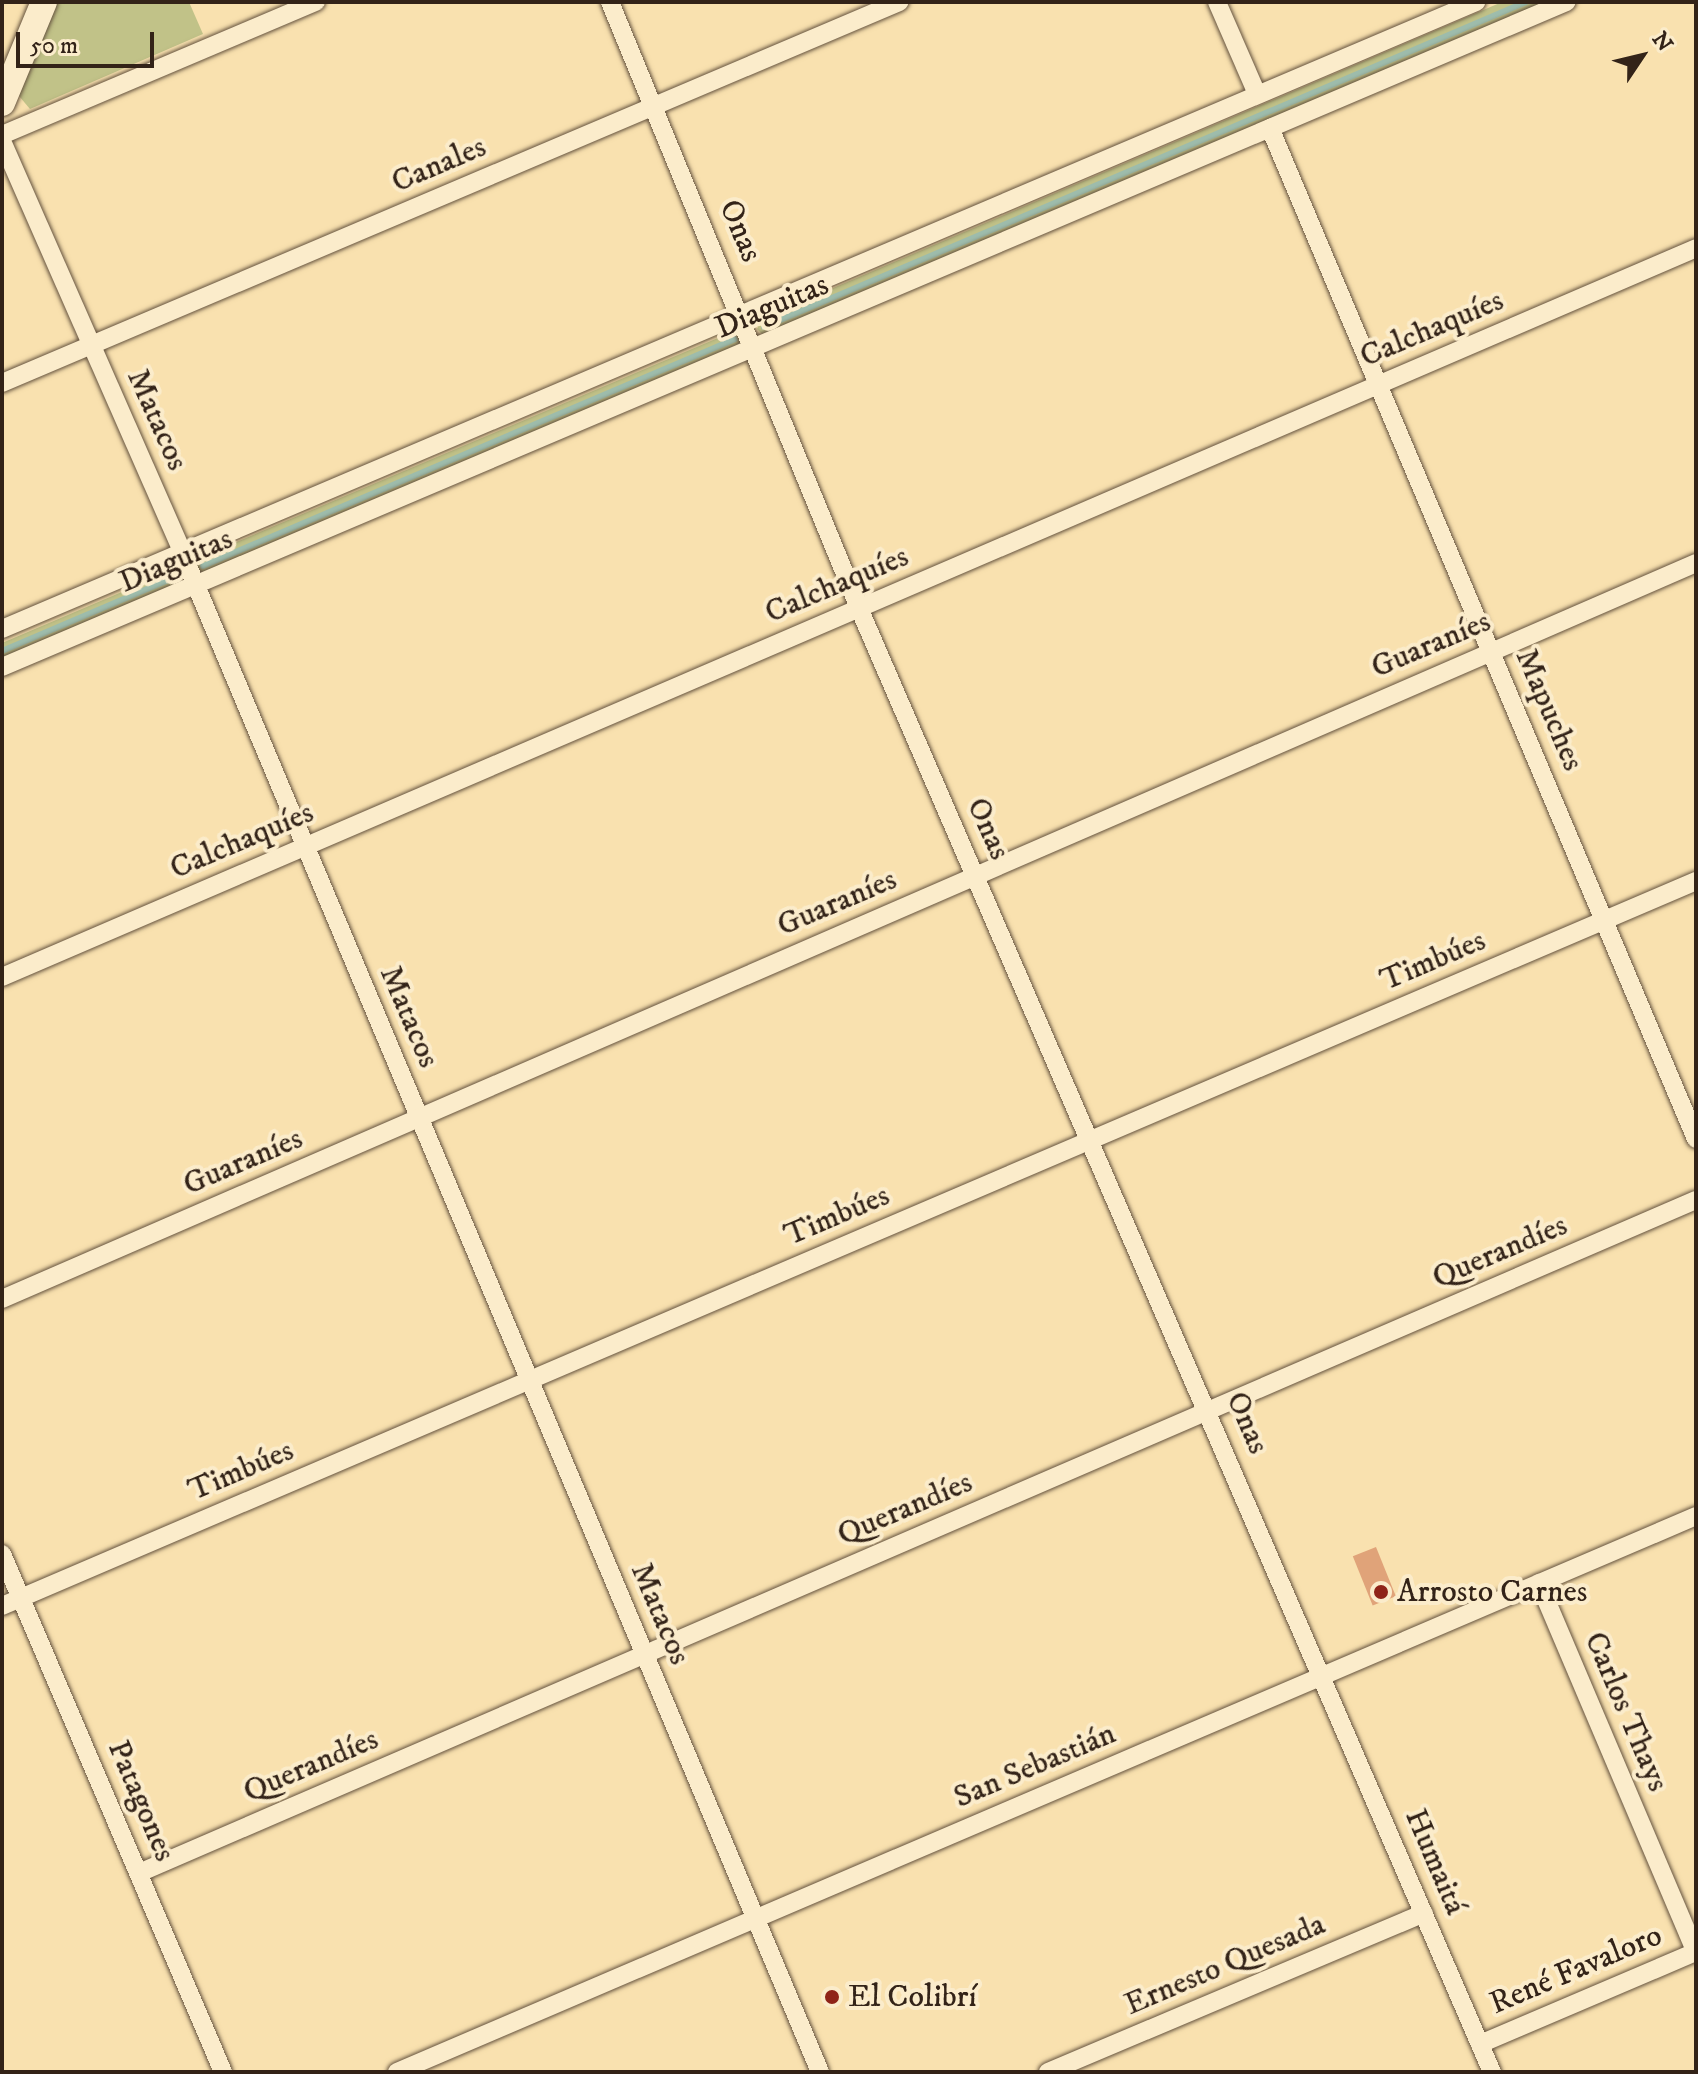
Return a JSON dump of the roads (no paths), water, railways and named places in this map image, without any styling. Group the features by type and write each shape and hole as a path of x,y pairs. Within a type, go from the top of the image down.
{"street":[{"path":"2,103 44,2"},
{"path":"2,138 316,2"},
{"name":"Onas","path":"610,2 742,312 859,608 1323,1675"},
{"name":"Canales","path":"2,383 899,2"},
{"path":"1217,2 1257,94"},
{"name":"Diaguitas","path":"2,629 1476,2"},
{"name":"Diaguitas","path":"2,667 1566,2"},
{"name":"Mapuches","path":"1270,128 1696,1139"},
{"name":"Matacos","path":"2,138 182,552 820,2072"},
{"name":"Calchaquíes","path":"2,977 1696,248"},
{"name":"Guaraníes","path":"2,1299 1696,563"},
{"name":"Timbúes","path":"2,1606 1696,881"},
{"name":"Querandíes","path":"139,1873 1696,1200"},
{"name":"San Sebastián","path":"397,2072 1696,1516"},
{"name":"Patagones","path":"2,1554 223,2072"},
{"name":"Carlos Thays","path":"1539,1583 1696,1952"},
{"name":"Humaitá","path":"1323,1675 1492,2072"},
{"name":"Ernesto Quesada","path":"1048,2072 1424,1913"},
{"name":"René Favaloro","path":"1480,2044 1696,1952"}],"waterway":[{"path":"764,327 1526,2"},
{"path":"203,566 735,339"},
{"path":"2,651 171,579"}],"place":[{"name":"Arrosto Carnes","path":"1381,1592"},
{"name":"El Colibrí","path":"832,1997"}]}
